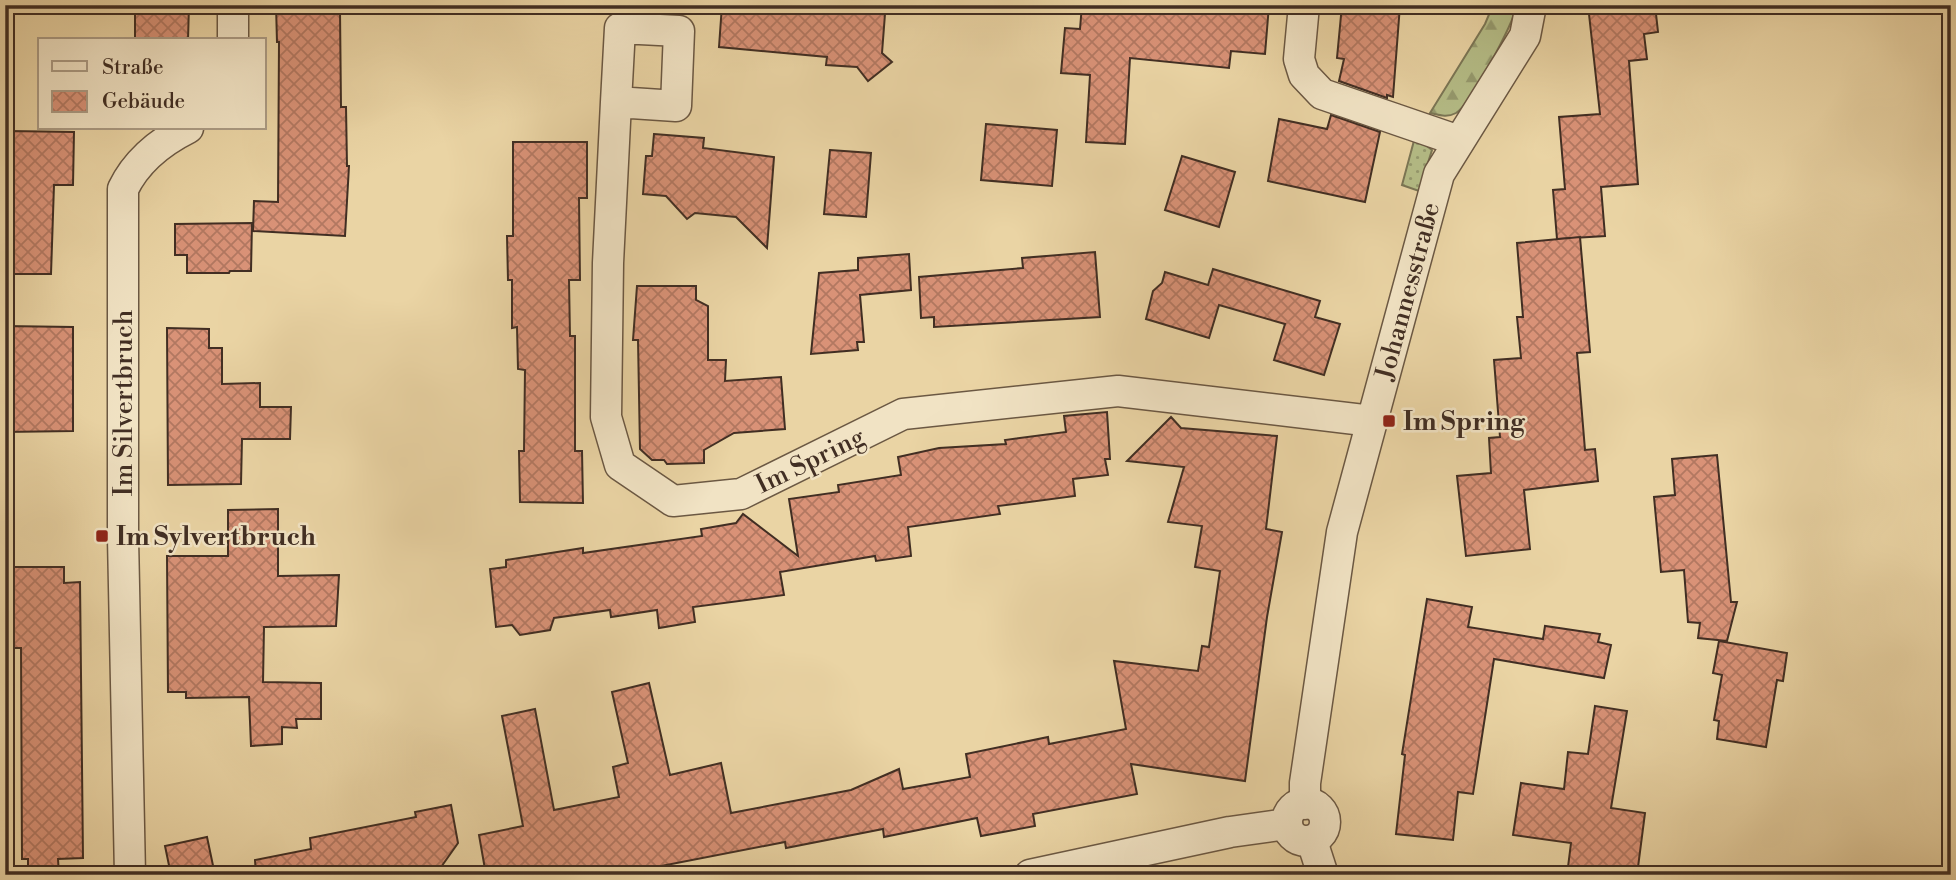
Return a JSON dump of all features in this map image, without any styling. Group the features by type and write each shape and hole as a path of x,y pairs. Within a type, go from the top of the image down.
{"street":[{"path":"233,5 233,38"},
{"path":"1304,5 1299,59 1304,75 1322,94 1459,141"},
{"name":"Johannesstraße","path":"1296,814 1305,783 1342,531 1439,174 1525,36 1531,5"},
{"name":"Im Spring","path":"616,102 608,263 606,417 620,465 673,501 741,494 904,414 1118,391 1372,421"},
{"name":"Im Silvertbruch","path":"130,875 123,538 123,189 132,172 147,156 184,130"},
{"path":"1030,875 1240,830 1296,814 1312,804 1320,809 1325,817 1321,835 1312,841 1323,875"}],"green space":[{"path":"1493,5 1517,5 1491,63 1463,107 1456,113 1446,116 1430,113 1485,24"},
{"path":"1415,137 1432,150 1419,191 1402,185"}],"building":[{"path":"135,5 189,5 188,38 135,38"},
{"path":"276,5 323,5 323,11 340,11 341,107 346,107 349,166 345,236 253,231 254,201 278,202 279,42"},
{"path":"722,5 792,5 792,10 859,9 863,12 885,14 882,53 892,62 868,81 857,67 826,65 827,57 719,47"},
{"path":"1082,5 1269,5 1265,54 1231,51 1229,68 1130,58 1125,144 1086,142 1090,75 1061,73 1065,28 1080,29"},
{"path":"1342,5 1400,5 1393,97 1387,95 1387,98 1339,81 1344,59 1337,58"},
{"path":"1588,5 1655,5 1658,32 1644,34 1647,59 1629,61 1638,184 1601,187 1605,236 1557,239 1553,190 1565,189 1559,117 1600,114"},
{"path":"1331,115 1380,132 1365,202 1268,181 1279,119 1327,129"},
{"path":"986,124 1057,130 1052,186 981,180"},
{"path":"10,131 74,132 73,185 54,185 51,274 7,274"},
{"path":"654,134 704,138 703,148 774,157 767,248 736,217 695,213 687,219 666,196 643,194 646,156 652,156"},
{"path":"513,142 587,142 587,198 579,198 580,280 569,280 570,336 575,336 575,451 582,451 583,503 520,502 519,451 524,451 525,370 518,369 517,327 512,328 512,280 508,280 507,236 513,236"},
{"path":"830,150 871,153 866,217 824,214"},
{"path":"1182,156 1235,172 1219,227 1165,210"},
{"path":"252,223 251,271 187,273 187,255 175,255 175,224"},
{"path":"1580,237 1590,352 1577,353 1585,450 1595,449 1598,481 1524,490 1530,549 1466,556 1457,476 1491,473 1489,438 1500,437 1494,360 1521,358 1517,317 1523,317 1517,243"},
{"path":"1095,252 1100,317 934,327 934,317 921,318 919,277 1023,268 1022,258"},
{"path":"909,254 911,290 860,295 864,342 857,342 858,350 811,354 819,273 858,270 858,258"},
{"path":"1213,269 1320,301 1315,317 1340,324 1324,375 1274,360 1285,324 1219,305 1209,338 1146,319 1153,291 1162,283 1165,272 1208,285"},
{"path":"637,286 696,286 696,300 708,306 708,360 726,360 725,381 781,377 785,429 734,433 704,450 704,463 667,464 664,460 652,460 640,449 638,340 633,340"},
{"path":"5,326 73,327 73,431 5,432"},
{"path":"167,328 209,329 209,348 222,348 222,384 260,383 260,407 291,407 290,439 242,439 241,484 168,485"},
{"path":"1107,412 1110,459 1105,459 1108,475 1073,479 1075,496 998,506 1000,514 908,527 911,556 876,561 875,556 780,572 784,595 693,607 695,622 659,628 657,610 611,617 610,610 554,618 550,630 520,635 512,625 496,627 490,569 506,567 506,560 583,548 583,553 702,536 701,529 736,523 743,514 798,556 789,499 839,492 838,485 901,475 898,457 939,448 1006,444 1005,440 1066,432 1064,416"},
{"path":"1171,417 1181,428 1277,436 1266,529 1282,532 1267,617 1245,781 1131,764 1137,794 1033,814 1035,826 981,836 977,818 884,837 883,829 786,848 785,842 615,875 486,875 479,835 523,826 502,716 535,709 554,810 619,797 613,767 628,763 612,692 649,683 670,775 721,763 731,813 851,790 899,769 903,789 970,777 966,754 1048,737 1049,744 1126,729 1114,661 1198,671 1202,646 1209,647 1220,571 1195,567 1202,526 1168,522 1184,467 1127,461"},
{"path":"1717,455 1731,602 1737,602 1727,641 1698,638 1700,623 1688,622 1684,570 1661,572 1654,497 1675,495 1672,459"},
{"path":"278,509 278,576 339,575 336,626 264,627 263,682 321,683 321,719 296,719 297,728 282,727 282,744 251,746 249,697 186,698 186,692 168,692 167,556 228,556 228,510"},
{"path":"10,567 64,567 64,583 80,582 83,858 58,859 59,875 28,875 28,859 22,859 21,648 9,648"},
{"path":"1427,599 1472,607 1468,627 1543,639 1545,626 1600,634 1598,642 1611,645 1604,678 1494,659 1473,794 1458,792 1453,840 1396,834 1405,755 1402,754"},
{"path":"1719,641 1787,653 1783,681 1777,680 1766,747 1717,739 1719,721 1714,720 1722,675 1713,673"},
{"path":"1595,706 1627,711 1611,808 1645,813 1637,875 1567,875 1571,843 1513,835 1521,783 1564,789 1568,752 1588,754"},
{"path":"451,805 458,843 439,870 424,875 256,875 255,860 311,849 310,838 416,817 415,812"},
{"path":"207,837 215,875 171,875 165,846"}],"place":[{"name":"Im Spring","path":"1389,421"},
{"name":"Im Sylvertbruch","path":"102,536"}]}
